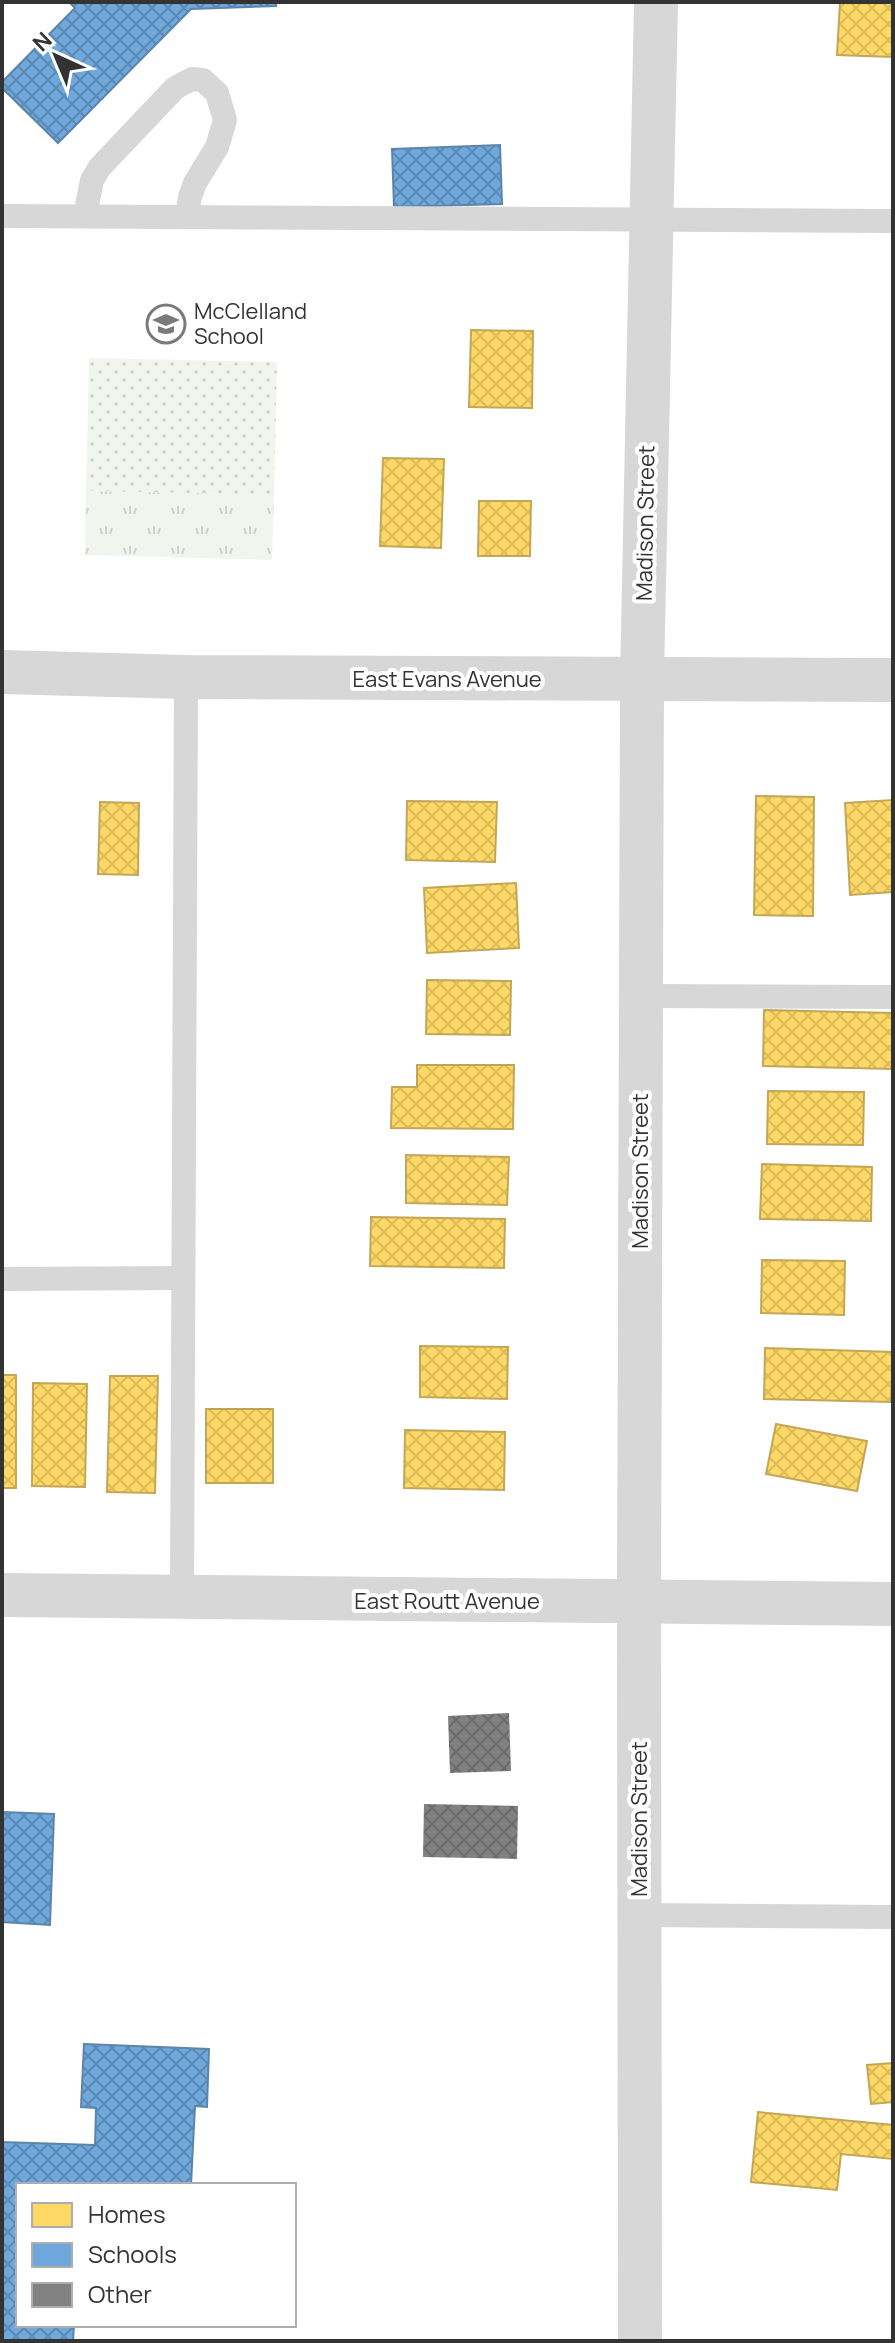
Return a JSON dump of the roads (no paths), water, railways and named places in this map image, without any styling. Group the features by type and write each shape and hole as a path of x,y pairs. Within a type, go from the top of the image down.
{"street":[{"name":"Madison Street","path":"640,2341 642,679 656,2"},
{"name":"East Evans Avenue","path":"2,672 186,677 893,680"},
{"name":"East Routt Avenue","path":"2,1595 893,1604"}],"lane":[{"path":"85,216 92,180 100,167 175,88 192,79 203,80 217,93 225,120 217,147 195,183 187,216"},
{"path":"2,216 893,221"},
{"path":"182,1599 186,677"},
{"path":"641,996 893,997"},
{"path":"2,1279 183,1278"},
{"path":"639,1915 893,1917"}],"place":[{"name":"McClelland School","path":"166,324"}]}
